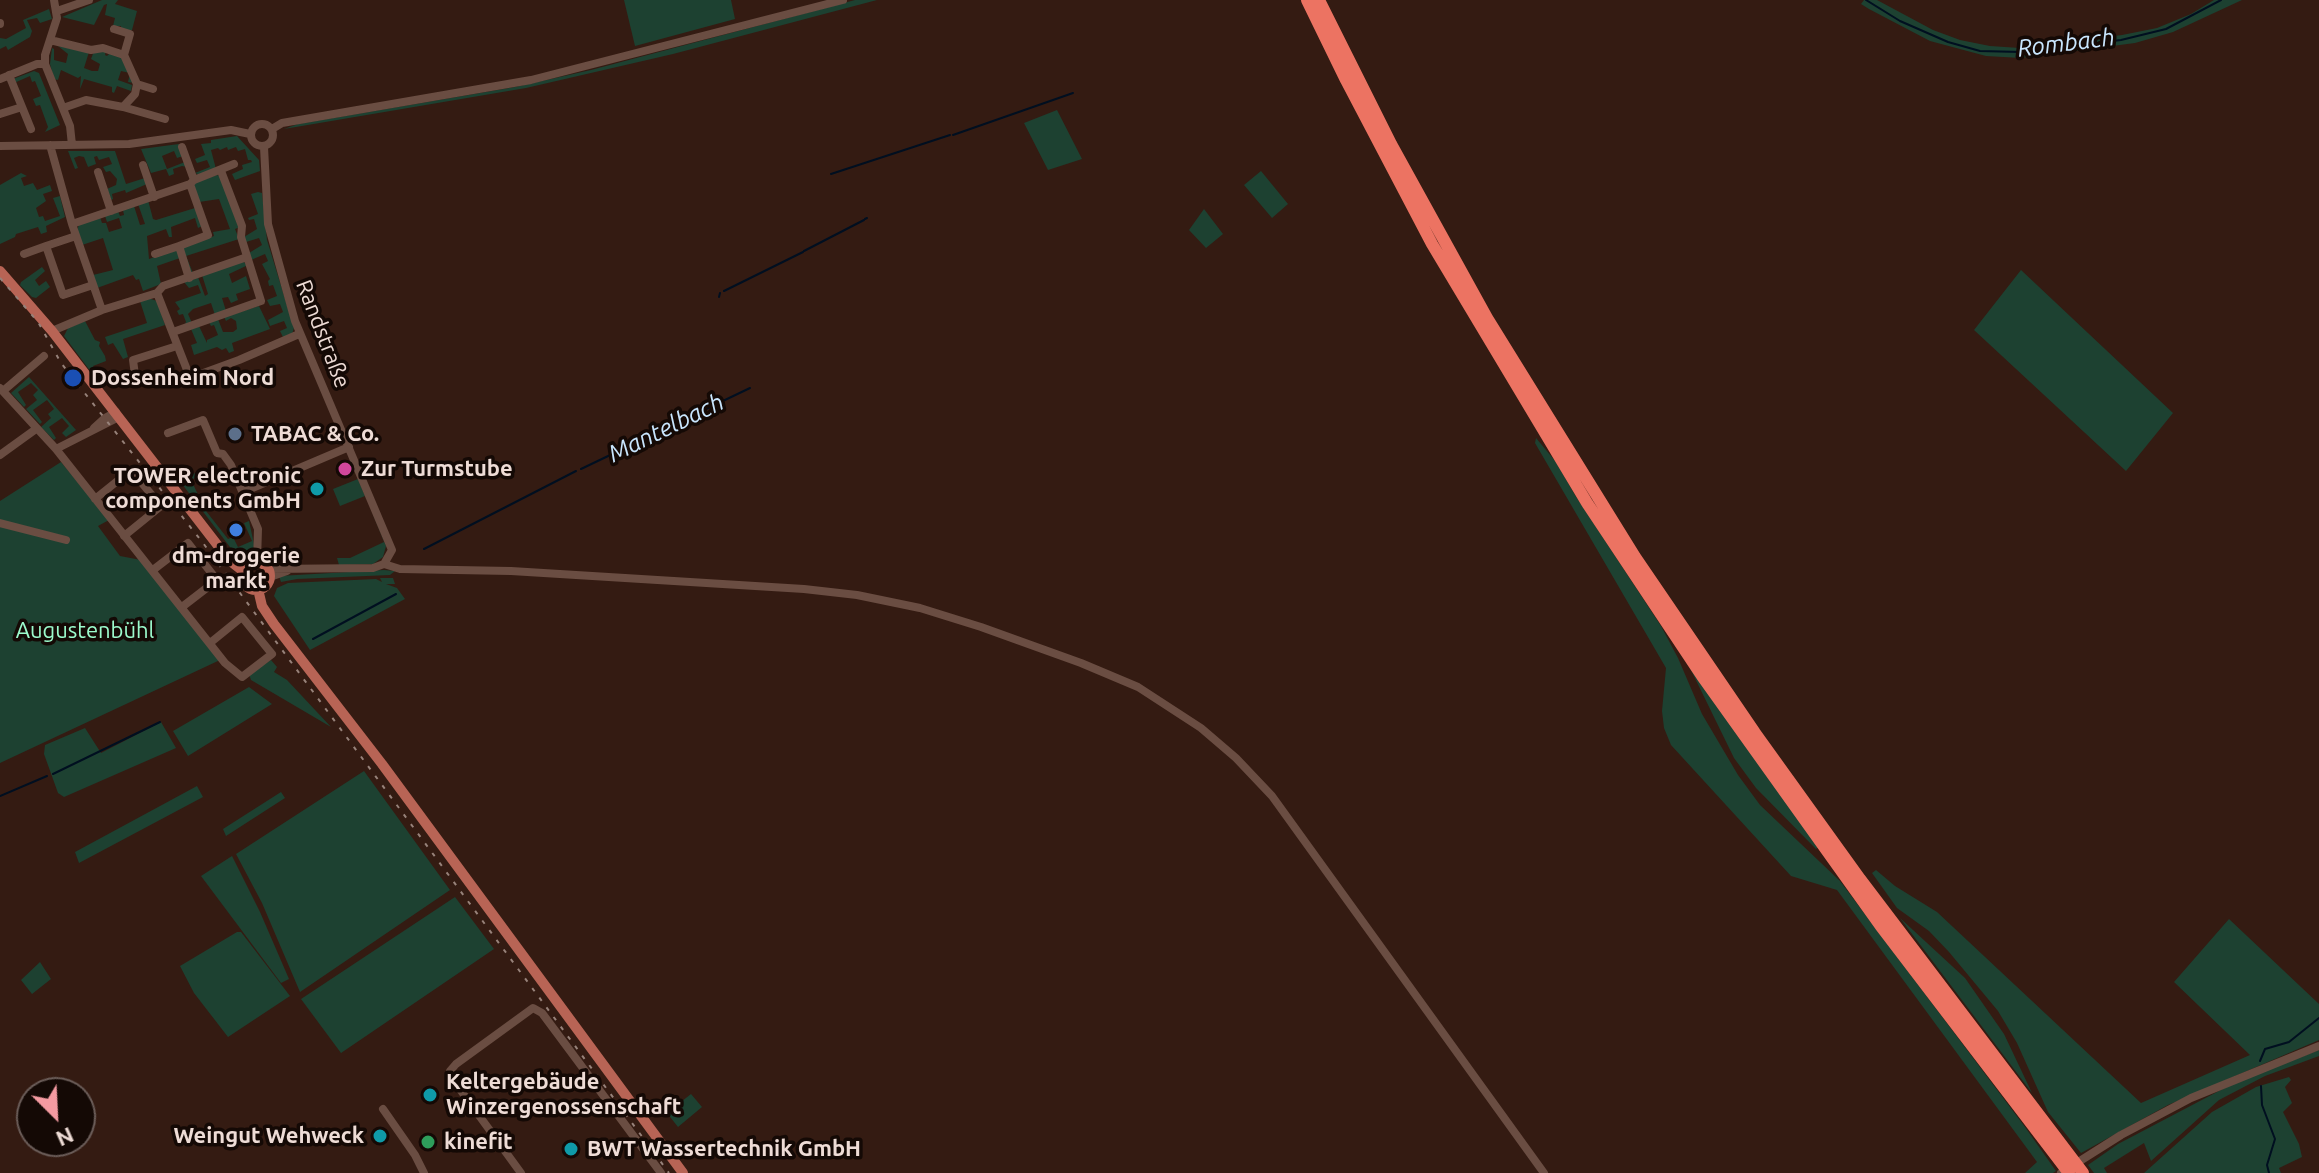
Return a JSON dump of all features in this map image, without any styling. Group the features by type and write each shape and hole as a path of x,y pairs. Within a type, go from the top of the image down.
{"highway":[{"path":"1307,0 1432,244 1587,503 1702,676 1880,925 2069,1173"},
{"path":"1319,0 1391,144 1487,318 1635,557 1755,733 1852,867 2083,1173"}],"main road":[{"path":"0,271 54,333 229,560 243,571 246,585 258,589 268,584 270,573 257,561 248,564 243,571"},
{"path":"258,589 262,606 274,624 382,764 683,1173"}],"street":[{"path":"54,0 57,11 45,64 70,126 72,145"},
{"path":"57,11 89,0"},
{"path":"272,129 282,123 545,77 843,0"},
{"path":"114,29 131,33 124,55 137,84 135,94 123,107"},
{"path":"50,40 91,50 103,48 124,55"},
{"path":"31,129 5,77 37,64 45,64"},
{"path":"137,84 153,89"},
{"path":"63,108 86,100 165,119"},
{"path":"0,114 22,107"},
{"path":"250,134 254,127 262,124 272,129"},
{"path":"250,134 254,144 264,147 272,140 272,129"},
{"path":"0,146 129,144 231,130 250,134"},
{"path":"50,145 76,236 102,310"},
{"path":"155,254 208,235 182,147"},
{"name":"Randstraße","path":"264,147 268,224 299,334 391,545 391,555"},
{"path":"71,219 111,211 154,197 234,164"},
{"path":"143,165 154,197"},
{"path":"173,332 261,301 241,237 242,226 221,171"},
{"path":"98,172 111,211"},
{"path":"24,254 76,236"},
{"path":"46,246 63,295 93,285"},
{"path":"179,246 189,278"},
{"path":"54,333 102,310 157,293 163,286 247,257"},
{"path":"157,293 189,375 198,375 299,334"},
{"path":"135,375 133,360 177,346"},
{"path":"44,356 2,389 56,449 225,663 242,677 272,654 242,617 210,643"},
{"path":"105,418 107,402"},
{"path":"56,449 91,430 105,418 118,415"},
{"path":"91,430 103,427 118,415"},
{"path":"168,433 203,420 217,453 223,454 231,465 258,529 257,561"},
{"path":"0,455 36,429"},
{"path":"243,492 349,447"},
{"path":"95,499 131,470 161,506 124,536"},
{"path":"0,523 66,540"},
{"path":"153,570 188,543 217,580 182,607"},
{"path":"382,566 391,555 408,568"},
{"path":"270,573 291,569 382,566 511,571 857,595 920,608 981,627 1138,687 1201,728 1236,758 1272,796 1544,1173"},
{"path":"521,1173 451,1077 450,1071 529,1010 537,1009 661,1173"},
{"path":"2061,1173 2090,1153 2191,1098 2319,1046"},
{"path":"383,1109 424,1173"}],"green space":[{"path":"102,0 118,0 115,4 137,11 132,30 128,32 121,30 121,26 113,26 115,18 105,15 107,4 94,25 62,17"},
{"path":"624,0 731,0 735,19 635,46"},
{"path":"855,0 877,0 673,54 526,88 284,129 591,70"},
{"path":"1864,0 1877,0 1933,30 1960,40 2020,48 2157,28 2191,14 2214,0 2242,0 2173,32 2135,43 2021,58 1986,56 1930,41 1869,9 1861,4"},
{"path":"49,9 52,19 40,23 37,18 27,20 32,31 30,37 8,50 6,46 0,49 0,38 6,39 26,28 23,20"},
{"path":"58,46 89,52 84,68 92,71 98,71 100,64 91,59 94,51 106,51 107,56 111,52 123,55 134,83 128,82 130,73 121,71 118,80 132,85 131,91 117,86 114,93 112,87 84,79 80,89 81,76 78,78 61,70 58,80 54,79 50,64 52,48 54,60 66,63 68,54"},
{"path":"34,71 39,73 60,125 45,132 48,127 40,105 36,106 33,99 41,96 35,81 32,82 30,76 14,83 13,79"},
{"path":"1057,110 1082,159 1048,170 1024,123"},
{"path":"237,136 259,160 260,171 235,180 232,174 243,169 242,165 252,162 248,160 245,149 238,151 236,147 228,150 227,147 211,150 216,169 200,175 195,173 210,167 207,160 197,163 195,159 205,155 201,144"},
{"path":"179,144 183,156 177,158 174,151 162,156 167,169 185,162 187,167 173,169 174,174 169,176 166,169 151,173 141,149"},
{"path":"68,151 115,151 126,184 145,178 147,184 126,193 125,190 112,194 111,200 107,189 116,185 117,179 103,167 112,164 109,157 99,160 97,156 94,157 96,164 88,167 84,157 79,156 74,158 78,168 75,169"},
{"path":"1261,171 1288,204 1272,218 1244,185"},
{"path":"21,173 27,176 21,178 24,186 33,183 37,190 50,185 52,191 43,194 46,201 36,208 39,217 43,216 45,221 60,216 53,198 60,196 65,217 46,226 47,232 41,234 38,227 16,234 0,244 0,185"},
{"path":"217,175 222,177 240,227 235,229 239,239 186,256 193,273 188,270 182,252 185,246 214,236 213,232 230,229 219,199 199,202 193,186"},
{"path":"262,193 267,240 294,328 292,334 283,337 280,331 287,328 284,321 270,326 268,320 283,312 280,304 270,306 267,300 277,296 273,285 269,286 270,279 262,264 268,261 265,254 251,260 249,253 262,245 259,238 246,242 244,237 257,229 254,219 248,218 258,214 251,194"},
{"path":"148,200 153,219 195,208 202,226 198,228 195,218 171,227 172,237 166,229 147,236 149,259 177,249 180,258 157,266 161,284 143,291 139,279 136,280 133,275 97,288 93,275 113,270 103,238 82,245 77,231 79,224 100,217 109,232 122,228 119,218 107,222 105,216 118,211 120,216 124,215 123,210 134,206 140,225 145,224 138,204"},
{"path":"1204,209 1223,234 1206,248 1189,230"},
{"path":"242,261 248,265 229,274 232,283 246,276 250,289 236,294 238,300 231,303 228,297 222,298 226,311 215,315 211,303 193,309 188,314 192,323 184,326 183,314 179,315 177,311 180,309 175,302 201,293 198,285 189,288 184,282 198,277 205,296 208,294 202,275"},
{"path":"42,267 45,271 35,280 39,286 46,281 50,287 36,298 32,297 20,285 21,282"},
{"path":"2021,270 2173,413 2126,471 1974,330"},
{"path":"148,298 157,301 165,325 123,339 128,357 123,359 113,343 108,345 105,337 147,323 140,301"},
{"path":"259,306 270,329 232,343 234,351 229,353 226,348 222,350 217,347 194,355 191,345 197,343 191,329 199,326 207,343 207,340 218,335 214,325 211,326 209,322 218,319 223,332 233,332 237,329 236,321 231,318 226,321 224,317"},
{"path":"85,321 95,340 100,342 106,361 93,366 97,375 94,376 64,336 68,328"},
{"path":"29,377 76,430 66,437 62,433 69,426 62,418 49,427 56,438 54,440 41,427 51,418 48,414 54,409 47,400 33,410 42,422 40,424 26,409 37,400 33,395 38,390 31,383 18,392 26,405 24,407 11,393"},
{"path":"1536,438 1556,462 1661,626 1702,714 1738,775 1760,805 1840,881 2056,1171 2025,1173 2037,1162 1837,890 1791,876 1671,745 1664,728 1662,711 1666,668 1535,443"},
{"name":"Augustenbühl","path":"61,462 109,520 98,526 120,556 141,560 220,660 0,763 0,501"},
{"path":"217,464 191,480 206,511 228,539 233,537 238,547 252,541 244,523 249,521 254,544 253,553 243,558 236,555 179,480"},
{"path":"358,479 365,496 340,506 333,489"},
{"path":"370,508 386,546 383,557 373,564 339,565 337,558 350,558 384,542"},
{"path":"395,571 390,575 281,582 279,576"},
{"path":"380,578 393,578 395,584 386,584 397,588 405,599 310,650 274,596 277,588 288,583 376,579 382,582"},
{"path":"271,660 277,667 274,672 287,680 331,727 251,680 249,674"},
{"path":"1690,668 1820,846 1816,849 1756,788 1734,758"},
{"path":"249,687 272,704 188,756 173,731"},
{"path":"161,722 176,748 64,797 58,793 44,754 45,745 85,728 101,753"},
{"path":"364,771 450,890 300,992 262,903 236,854"},
{"path":"197,786 203,797 79,863 75,852"},
{"path":"281,792 285,798 226,836 223,829"},
{"path":"232,856 289,979 281,983 201,876"},
{"path":"1876,870 1895,886 1937,912 2141,1103 2250,1055 2174,982 2229,919 2319,1004 2319,1040 2168,1105 2081,1153 2048,1112 2017,1043 1998,1011 1929,931 1897,908 1872,873"},
{"path":"455,897 494,949 341,1053 301,999"},
{"path":"1900,918 1965,978 2004,1034 2032,1093"},
{"path":"241,932 290,996 228,1037 194,993 180,966"},
{"path":"40,962 51,979 32,994 21,980"},
{"path":"2319,1050 2319,1056 2265,1076 2219,1100 2151,1161 2144,1143 2104,1168 2107,1173 2094,1173 2088,1165 2118,1144 2236,1082"},
{"path":"2289,1077 2291,1080 2285,1087 2292,1103 2283,1112 2302,1157 2279,1168 2281,1173 2144,1173 2212,1112 2256,1087"},
{"path":"691,1094 702,1107 678,1127 667,1113"}],"waterway":[{"name":"Rombach","path":"1866,0 1900,21 1948,42 1980,51 2020,52 2121,40 2166,29 2221,0"},
{"name":"Mantelbach","path":"953,135 1073,93"},
{"name":"Mantelbach","path":"831,174 950,135"},
{"name":"Mantelbach","path":"804,251 864,220"},
{"name":"Mantelbach","path":"724,291 803,252"},
{"name":"Mantelbach","path":"719,297 720,293"},
{"name":"Mantelbach","path":"581,469 750,388"},
{"name":"Mantelbach","path":"424,549 576,471"},
{"name":"Mantelbach","path":"313,639 396,594"},
{"name":"Mantelbach","path":"53,774 160,722"},
{"name":"Mantelbach","path":"0,796 47,776"},
{"path":"2260,1061 2265,1049 2289,1042 2319,1018"},
{"path":"2261,1086 2262,1105 2275,1139 2267,1165 2269,1173"}],"railway":[{"path":"0,278 38,322 61,363 203,543 669,1173"}],"place":[{"name":"Dossenheim Nord","path":"73,378"},
{"name":"TABAC & Co.","path":"235,434"},
{"name":"Zur Turmstube","path":"345,469"},
{"name":"TOWER electronic components GmbH","path":"317,489"},
{"name":"dm-drogerie markt","path":"236,530"},
{"name":"Keltergebäude Winzergenossenschaft","path":"430,1095"},
{"name":"Weingut Wehweck","path":"380,1136"},
{"name":"kinefit","path":"428,1142"},
{"name":"BWT Wassertechnik GmbH","path":"571,1149"}]}
